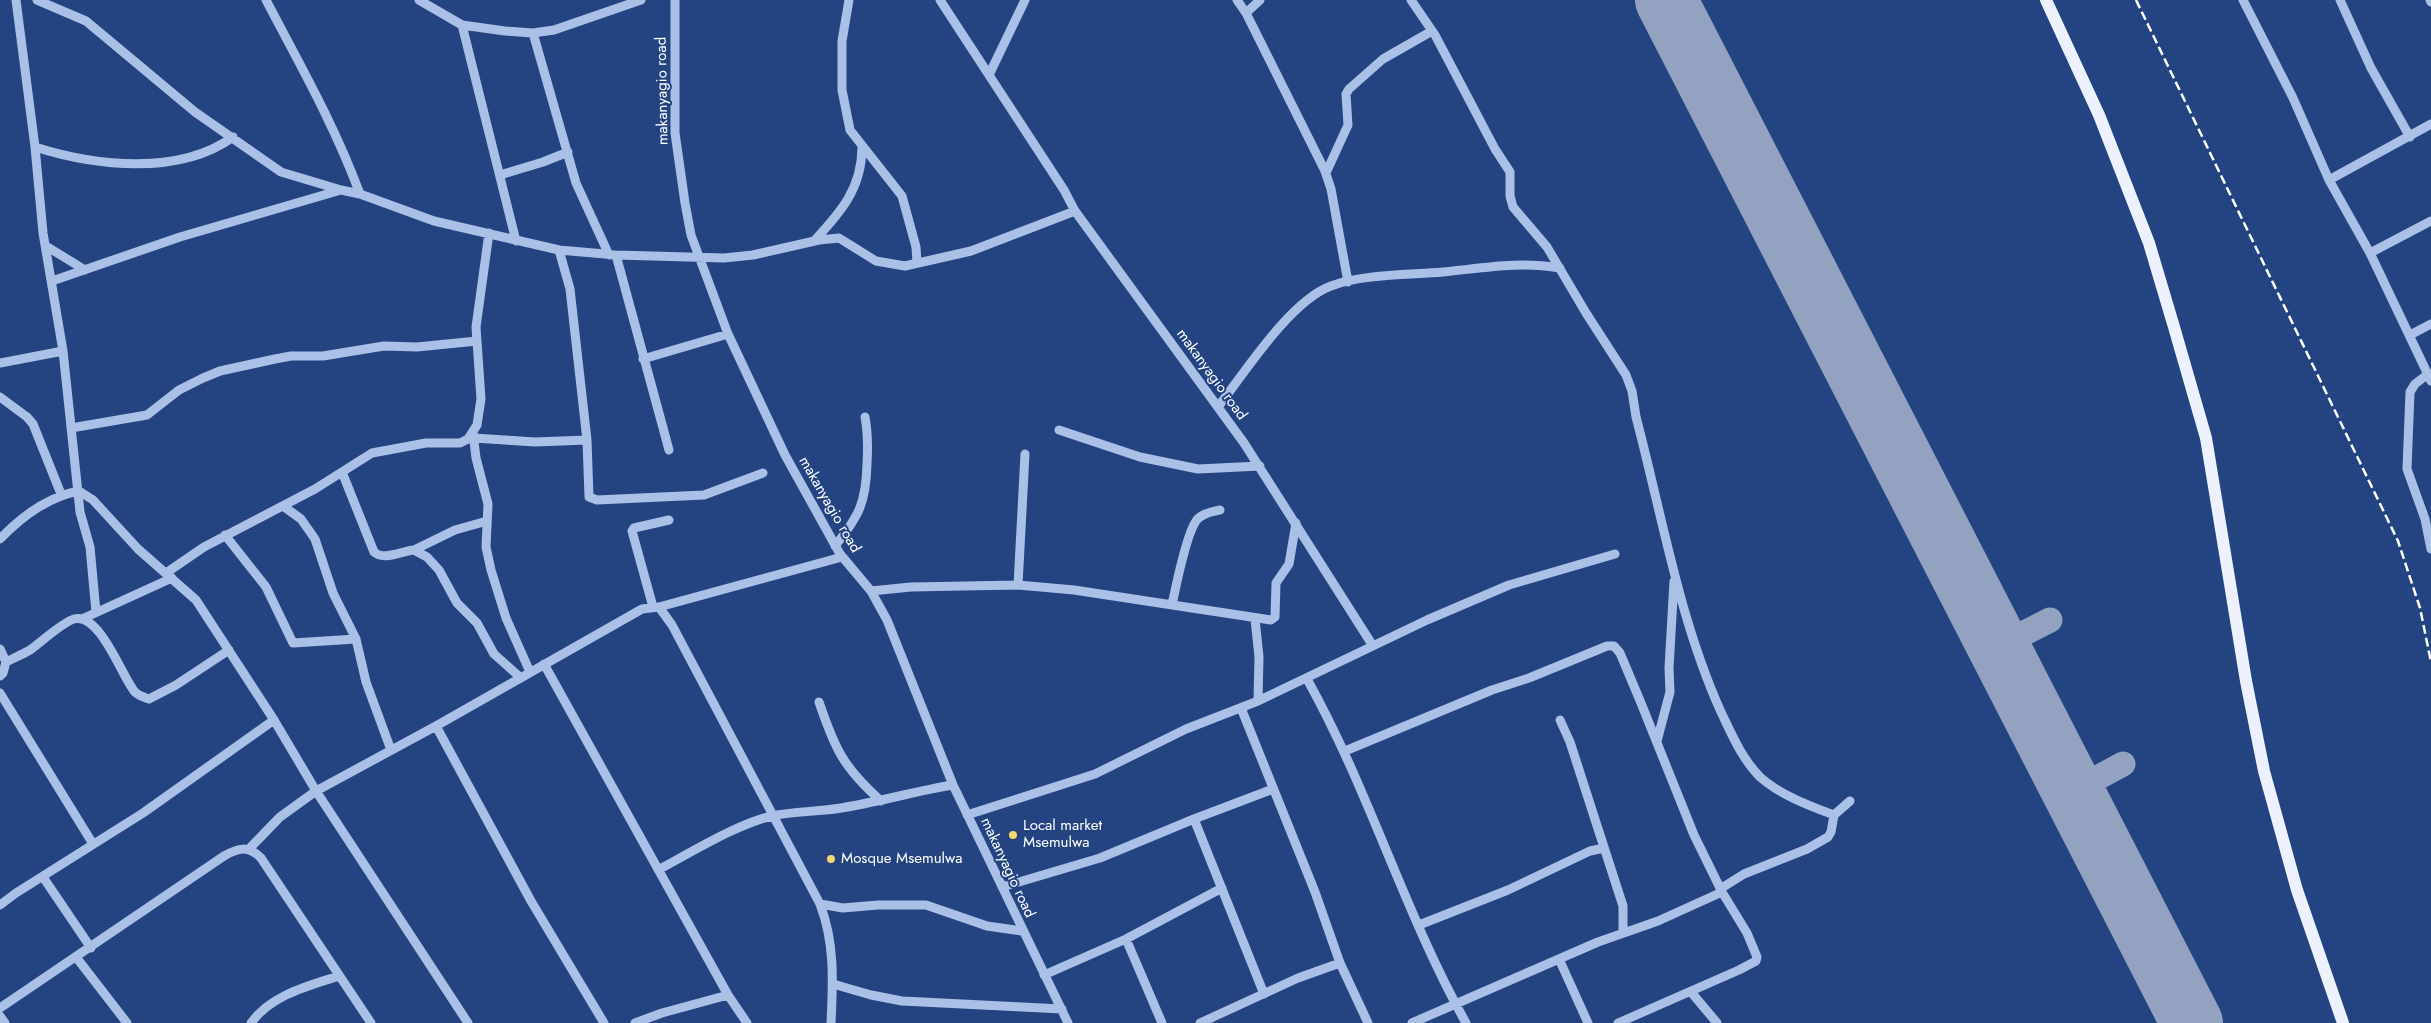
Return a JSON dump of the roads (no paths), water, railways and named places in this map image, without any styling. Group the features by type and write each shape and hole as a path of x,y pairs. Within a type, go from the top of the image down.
{"main road":[{"path":"2046,0 2099,115 2149,243 2174,327 2206,438 2246,680 2264,771 2297,890 2343,1023"}],"street":[{"path":"16,0 46,246 63,351 82,522 90,547 96,612"},
{"path":"37,0 86,21 195,112 281,172 360,194 434,221 559,250 612,255 699,258 743,257 814,241 839,238 876,261 905,266 971,251 1075,211"},
{"path":"266,0 319,96 360,194"},
{"path":"419,0 462,25 505,32 533,33 554,30 641,0"},
{"name":"makanyagio road","path":"675,0 675,133 691,235 728,334 785,455 835,546 871,592 887,620 953,785 1068,1023"},
{"path":"849,0 842,41 842,90 850,130 862,147 895,184 902,196 916,247 918,263"},
{"name":"makanyagio road","path":"940,0 1075,211 1260,466 1373,646"},
{"path":"989,75 1025,0"},
{"path":"1237,0 1246,13 1326,173 1331,189 1348,282"},
{"path":"1246,13 1260,0"},
{"path":"1411,0 1432,31 1495,149 1510,172 1510,196 1513,207 1547,247 1586,314 1626,375 1632,392 1636,417 1674,574 1708,684 1745,758 1761,777 1780,790 1834,815"},
{"path":"2243,0 2293,98 2329,180 2370,253 2429,377 2415,384 2410,392 2407,469 2425,519 2431,548"},
{"path":"2340,0 2371,68 2410,137"},
{"path":"462,25 516,241"},
{"path":"1326,173 1348,125 1346,94 1349,89 1383,59 1432,31"},
{"path":"533,33 585,205 612,255 668,450"},
{"path":"2329,180 2431,124"},
{"path":"35,147 89,162 107,164 130,163 166,161 203,154 233,137"},
{"path":"814,241 837,216 859,180 862,147"},
{"path":"500,175 568,152"},
{"path":"52,281 180,237 341,190"},
{"path":"2370,253 2431,220"},
{"path":"489,233 477,311 481,399 474,436 476,458 486,493 488,521 486,547 491,570 506,618 530,672"},
{"path":"46,246 84,270"},
{"path":"559,250 570,289 587,440 588,493 591,498 597,500 704,495 763,473"},
{"path":"1218,407 1286,318 1318,293 1331,286 1398,274 1462,270 1501,264 1539,264 1560,268"},
{"path":"2410,335 2431,324"},
{"path":"643,359 728,334"},
{"path":"71,428 148,415 179,390 203,378 220,371 275,359 291,356 323,356 384,346 425,346 477,342"},
{"path":"0,363 63,351"},
{"path":"0,397 27,416 33,424 61,494"},
{"path":"835,546 852,525 866,492 869,438 865,417"},
{"path":"1059,430 1140,456 1198,469 1260,466"},
{"path":"0,676 6,662 30,650 67,623 74,619 82,619 169,575 225,535 283,506 372,453 426,443 460,444 474,436 535,442 587,440"},
{"path":"1018,585 1025,454"},
{"path":"342,472 374,552 380,555 392,555 414,550 455,530 488,521"},
{"path":"0,539 29,513 61,494 78,491 102,508 138,549 196,600 274,720 316,791 468,1023"},
{"path":"283,506 301,519 311,532 333,593 356,639 366,682 391,750"},
{"path":"1172,605 1193,526 1205,514 1220,510"},
{"path":"669,520 642,524 632,531 656,607 672,626 820,904 829,932 833,984 831,1023"},
{"path":"871,592 911,587 1018,585 1074,590 1271,620 1275,617 1276,583 1289,564 1296,522"},
{"path":"225,535 266,587 293,644 356,639"},
{"path":"414,550 427,557 439,570 457,603 477,623 494,654 520,678"},
{"path":"967,815 1095,774 1186,729 1258,701 1307,679 1426,620 1509,586 1615,554"},
{"path":"249,849 280,817 316,791 436,726 642,609 656,607 842,557"},
{"path":"1656,741 1670,692 1671,615 1674,574"},
{"path":"82,619 90,623 104,639 135,692 149,699 176,685 229,650"},
{"path":"1255,619 1259,657 1258,701"},
{"path":"1345,751 1492,690 1529,678 1606,646 1614,646 1620,653 1694,836 1721,890 1756,952 1756,961 1691,992 1618,1023"},
{"path":"0,650 6,662"},
{"path":"544,664 728,996 747,1023"},
{"path":"1307,679 1345,751 1419,925 1466,1023"},
{"path":"0,693 93,844"},
{"path":"819,702 833,744 840,756 864,786 881,801"},
{"path":"1241,708 1315,892 1340,963 1368,1023"},
{"path":"0,905 142,814 274,720"},
{"path":"1560,720 1570,742 1624,910 1623,932"},
{"path":"436,726 531,901 604,1023"},
{"path":"658,870 754,822 772,816 839,809 881,801 917,790 953,785"},
{"path":"1002,887 1100,858 1273,789"},
{"path":"1412,1023 1623,932 1658,921 1721,890 1744,874 1807,849 1828,837 1831,832 1834,815 1850,801"},
{"path":"1194,819 1264,994"},
{"path":"0,1008 224,856 240,848 249,849 261,858 273,874 371,1023"},
{"path":"1419,925 1508,890 1590,851 1604,848"},
{"path":"44,877 91,948"},
{"path":"1044,975 1126,939 1222,888"},
{"path":"820,904 843,908 878,905 926,905 987,926 1022,931"},
{"path":"1126,939 1162,1023"},
{"path":"76,957 127,1023"},
{"path":"1559,959 1588,1023"},
{"path":"1200,1023 1340,963"},
{"path":"251,1023 272,1003 293,992 339,976"},
{"path":"833,984 871,995 902,1001 1062,1009"},
{"path":"1691,992 1717,1023"},
{"path":"635,1023 662,1013 728,996"},
{"path":"0,1016 5,1023"}],"railway":[{"path":"2136,0 2398,541 2420,608 2431,662"}],"place":[{"name":"Local market Msemulwa","path":"1013,835"},
{"name":"Mosque Msemulwa","path":"831,859"}]}
